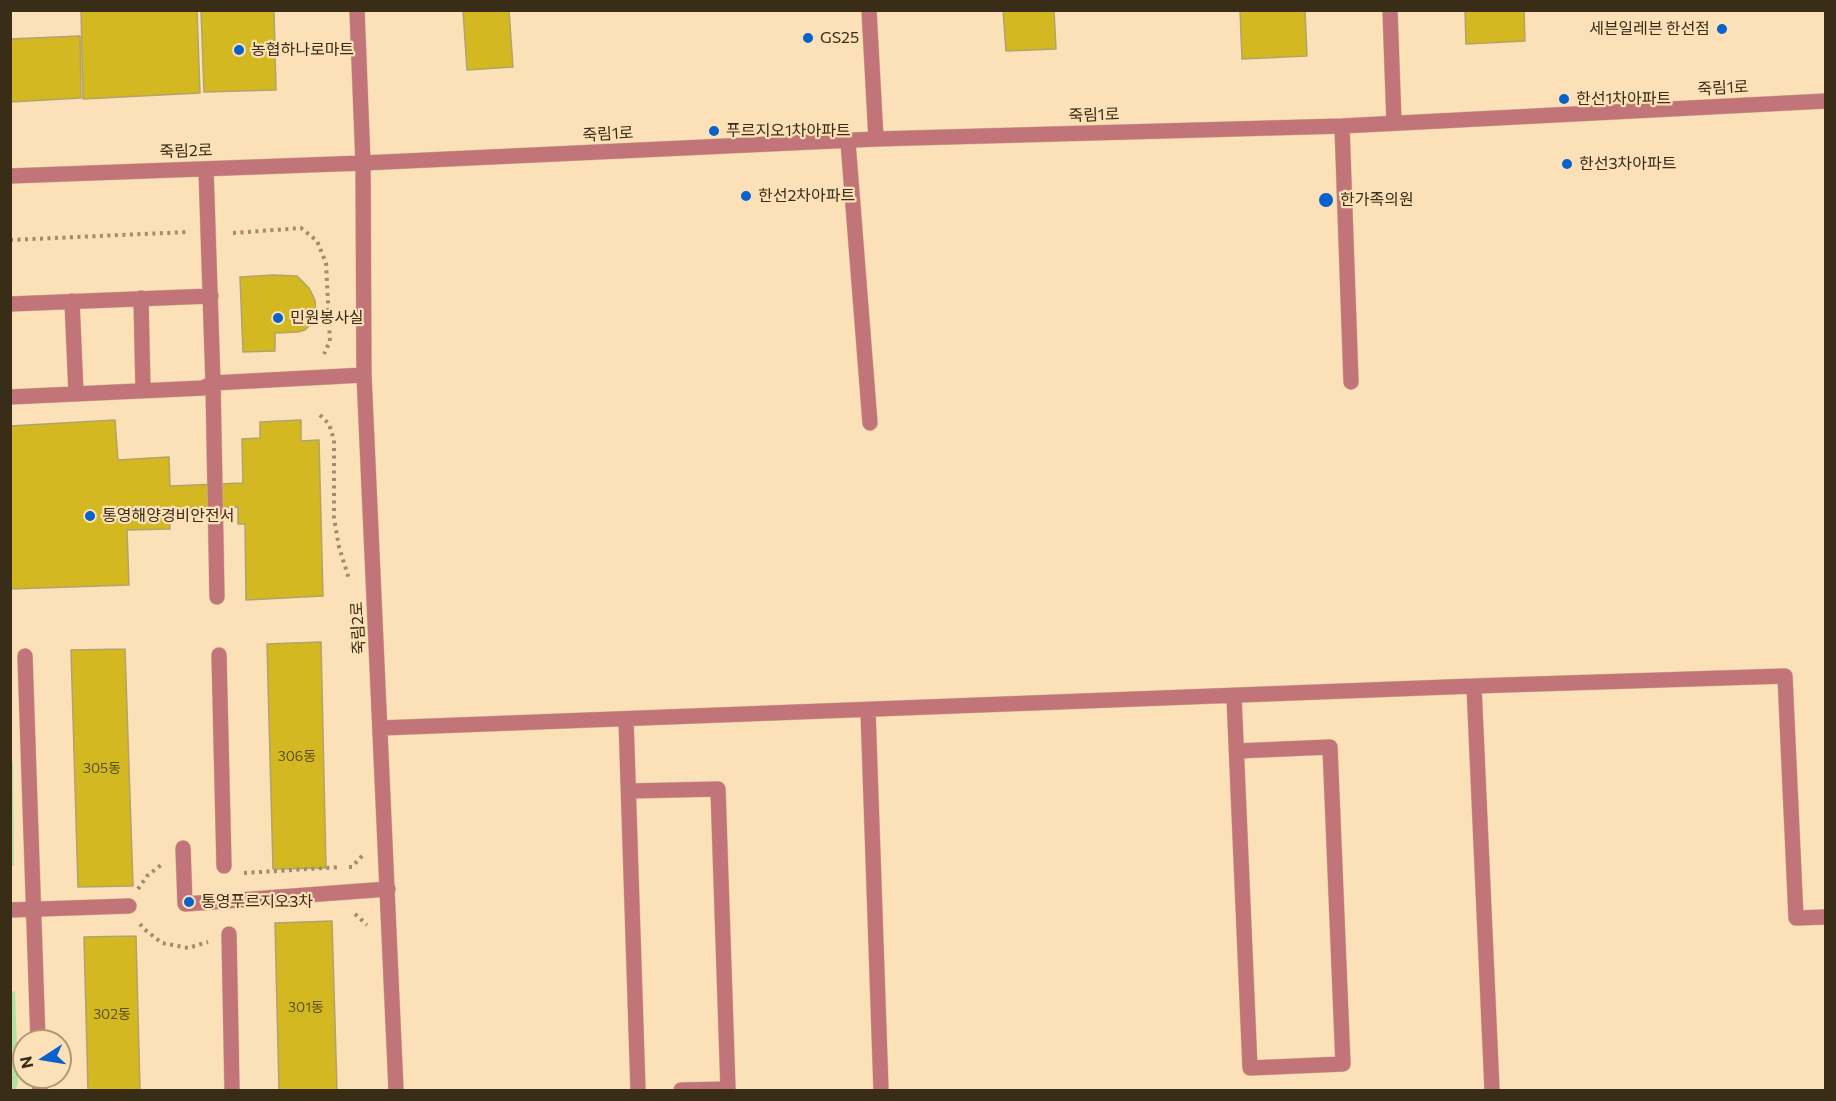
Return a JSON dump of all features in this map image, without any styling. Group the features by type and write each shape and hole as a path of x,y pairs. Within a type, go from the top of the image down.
{"street":[{"name":"죽림2로","path":"357,10 363,163 364,375 396,1090"},
{"path":"869,10 876,139"},
{"path":"1390,10 1394,123"},
{"name":"죽림1로","path":"363,163 876,139 1342,126 1826,101"},
{"path":"1342,126 1351,382"},
{"path":"848,142 870,423"},
{"name":"죽림2로","path":"10,176 363,163"},
{"path":"206,169 217,597"},
{"path":"10,304 211,296"},
{"path":"141,298 143,390"},
{"path":"72,302 76,393"},
{"path":"10,397 203,388 213,382 364,375"},
{"path":"219,655 224,866"},
{"path":"25,656 38,1029"},
{"path":"381,728 1785,676 1796,918 1826,917"},
{"path":"1474,686 1492,1090"},
{"path":"1234,696 1250,1068 1343,1064 1330,747 1237,751"},
{"path":"868,710 881,1090"},
{"path":"626,719 638,1090"},
{"path":"630,791 718,789 728,1089 681,1090"},
{"path":"183,848 185,904 388,890"},
{"path":"10,910 129,906"},
{"path":"229,934 232,1090"}],"path":[{"path":"233,233 300,228 317,241 326,263 330,341 327,351 320,359"},
{"path":"10,240 188,232"},
{"path":"321,415 329,424 334,440 334,518 339,547 350,585"},
{"path":"224,866 237,873 352,867 362,857 366,846"},
{"path":"161,865 147,876 129,906 144,929 162,943 188,948 229,934"}],"green space":[{"path":"10,761 13,761 14,866 10,866"},
{"path":"15,991 16,1029 12,1029 12,1089 16,1090 11,1090 11,992"}],"building":[{"path":"81,10 197,10 200,93 83,99"},
{"name":"농협하나로마트","path":"201,10 274,10 276,90 204,92"},
{"path":"463,10 509,10 513,67 467,70"},
{"path":"1003,10 1054,10 1056,49 1006,51"},
{"path":"1240,10 1305,10 1307,56 1242,59"},
{"path":"1465,10 1524,10 1525,41 1466,44"},
{"path":"80,36 81,98 10,102 10,39"},
{"name":"민원봉사실","path":"297,276 309,288 315,300 316,312 311,324 305,330 275,333 275,351 243,352 240,277"},
{"name":"통영해양경비안전서","path":"115,420 118,460 169,457 170,486 243,483 242,439 260,438 260,422 301,420 301,441 319,440 323,596 246,600 245,524 238,524 238,507 169,509 170,529 127,530 129,585 10,589 10,426"},
{"path":"321,642 326,868 273,869 267,644"},
{"path":"125,649 133,886 78,887 71,650"},
{"path":"332,921 337,1090 279,1090 275,923"},
{"path":"136,936 140,1090 88,1090 84,937"}],"place":[{"name":"세븐일레븐 한선점","path":"1722,29"},
{"name":"GS25","path":"808,38"},
{"name":"농협하나로마트","path":"239,50"},
{"name":"한선1차아파트","path":"1564,99"},
{"name":"푸르지오1차아파트","path":"714,131"},
{"name":"한선3차아파트","path":"1567,164"},
{"name":"한선2차아파트","path":"746,196"},
{"name":"한가족의원","path":"1326,200"},
{"name":"민원봉사실","path":"278,318"},
{"name":"통영해양경비안전서","path":"90,516"},
{"name":"통영푸르지오3차","path":"189,902"}]}
